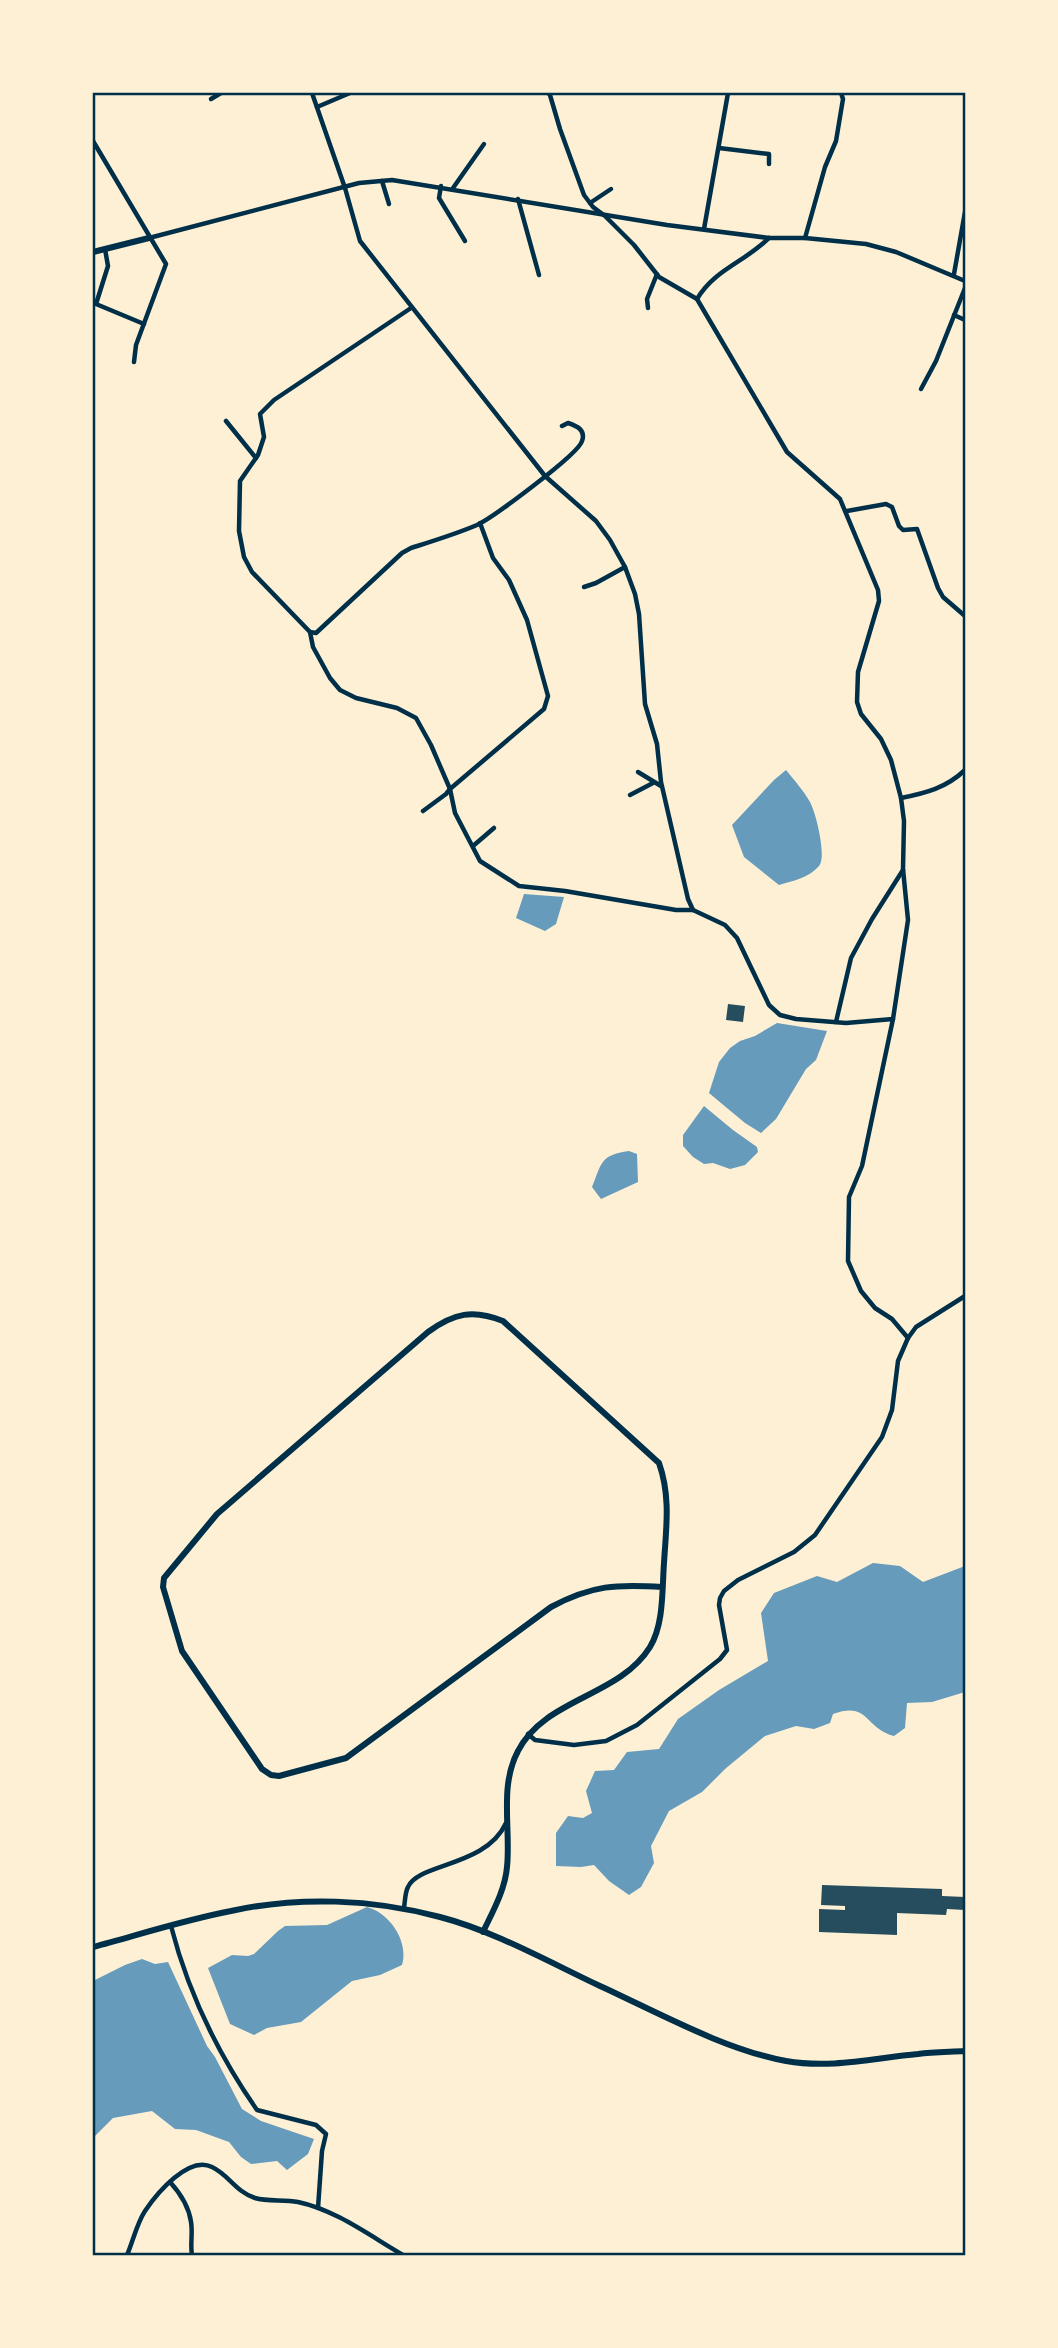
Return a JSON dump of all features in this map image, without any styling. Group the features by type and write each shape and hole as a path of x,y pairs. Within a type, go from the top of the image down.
{"street":[{"path":"211,99 221,93"},
{"path":"312,93 360,241 545,476 596,521 625,567 639,614 645,704 657,744 662,786 688,899 693,910"},
{"path":"317,107 350,93"},
{"path":"548,93 584,195 590,204 634,245 657,274 697,299 787,452 840,499 872,574 879,601 858,673 857,702 861,714 881,738 891,760 901,798 908,920 894,1019 862,1166 849,1197 848,1261 861,1291 875,1308 892,1319 908,1338"},
{"path":"704,229 729,93"},
{"path":"804,238 825,167 836,141 841,93"},
{"path":"93,141 166,264 136,345 134,362"},
{"path":"453,188 484,144"},
{"path":"719,148 769,154 769,164"},
{"path":"93,252 359,183 392,180 453,188 605,216 769,238 804,238 866,244 896,252 954,274 965,281"},
{"path":"381,181 389,204"},
{"path":"441,186 439,198 465,241"},
{"path":"590,204 611,189"},
{"path":"518,200 539,275"},
{"path":"954,274 965,212"},
{"path":"697,299 705,285 769,238"},
{"path":"105,249 108,266 96,304 144,324"},
{"path":"648,307 647,299 657,274"},
{"path":"921,388 936,361 965,288"},
{"path":"411,308 274,400 260,414 264,437 256,458 240,481 239,531 244,557 252,572 310,632 313,647 340,690 356,698 397,708 416,718 450,789 455,813 480,861 519,886 676,910 693,910 725,925 737,938 769,1005 780,1015 836,1022 894,1019"},
{"path":"954,315 965,320"},
{"path":"226,421 256,458"},
{"path":"310,632 316,633 402,553 480,523 545,476 579,447 583,439 582,431 577,426 568,423 562,426"},
{"path":"847,512 886,504 892,507 903,530 917,529 937,588 943,597 965,616"},
{"path":"423,811 544,709 548,696 527,620 509,580 493,558 480,523"},
{"path":"584,587 625,567"},
{"path":"901,798 940,788 953,782 965,770"},
{"path":"638,772 662,786"},
{"path":"630,795 653,783"},
{"path":"473,846 494,828"},
{"path":"836,1022 851,958 903,869"},
{"path":"528,1734 535,1740 574,1745 606,1741 637,1725 720,1659 727,1650 720,1598 730,1586 794,1552 815,1535 882,1437 892,1410 898,1361 908,1338 916,1327 965,1296"},
{"path":"483,1932 501,1893 507,1870 510,1769 517,1752 528,1734 553,1714 614,1681 640,1660 651,1646 657,1630 662,1587 668,1498 659,1464 517,1331 488,1315 457,1315 428,1332 217,1514 164,1578 163,1587 182,1651 262,1769 271,1775 279,1776 346,1758 551,1607 573,1595 623,1584 662,1587"},
{"path":"404,1908 408,1886 420,1874 476,1854 494,1840 508,1819"},
{"path":"93,1947 230,1911 303,1901 338,1901 404,1908 443,1917 483,1932 684,2024 759,2054 810,2064 836,2064 965,2051"},
{"path":"171,1926 188,1981 214,2041 257,2110 316,2125 326,2134 322,2151 318,2208"},
{"path":"127,2255 144,2212 170,2182 193,2165 208,2165 221,2172 234,2186 251,2197 296,2202 318,2208 403,2255"},
{"path":"170,2182 185,2203 191,2223 192,2255"}],"water":[{"path":"786,770 810,802 820,835 822,854 819,866 810,873 779,885 744,857 732,825"},
{"path":"524,894 564,897 556,924 545,931 516,918"},
{"path":"777,1023 827,1031 816,1060 806,1069 776,1119 761,1133 709,1093 719,1062 730,1048"},
{"path":"704,1106 757,1147 758,1152 745,1165 730,1169 713,1163 704,1164 683,1146 683,1135"},
{"path":"629,1151 637,1154 638,1182 601,1199 592,1187 600,1166 612,1155"},
{"path":"873,1563 900,1566 923,1582 965,1566 965,1692 932,1702 907,1703 905,1728 894,1736 884,1732 860,1713 845,1711 833,1714 830,1723 814,1729 796,1726 765,1736 702,1792 669,1811 651,1846 654,1863 641,1887 629,1895 609,1881 594,1865 556,1866 556,1833 568,1816 583,1818 592,1813 586,1791 595,1771 614,1770 627,1752 659,1749 678,1719 719,1690 768,1661 761,1613 774,1593 817,1576 837,1582"},
{"path":"367,1907 383,1915 396,1930 403,1947 402,1965 380,1975 352,1981 301,2022 267,2028 254,2035 230,2024 208,1968 232,1955 254,1954 285,1926 327,1925"},
{"path":"142,1959 155,1964 168,1962 207,2046 242,2109 261,2121 314,2139 308,2154 287,2170 277,2161 251,2164 241,2157 229,2142 196,2130 175,2129 152,2111 113,2118 93,2138 93,1981"}],"building":[{"path":"728,1004 745,1006 743,1022 726,1020"},
{"path":"822,1885 942,1889 942,1896 965,1897 965,1910 947,1909 946,1915 897,1913 897,1935 819,1932 819,1909 845,1910 845,1906 821,1905"}]}
